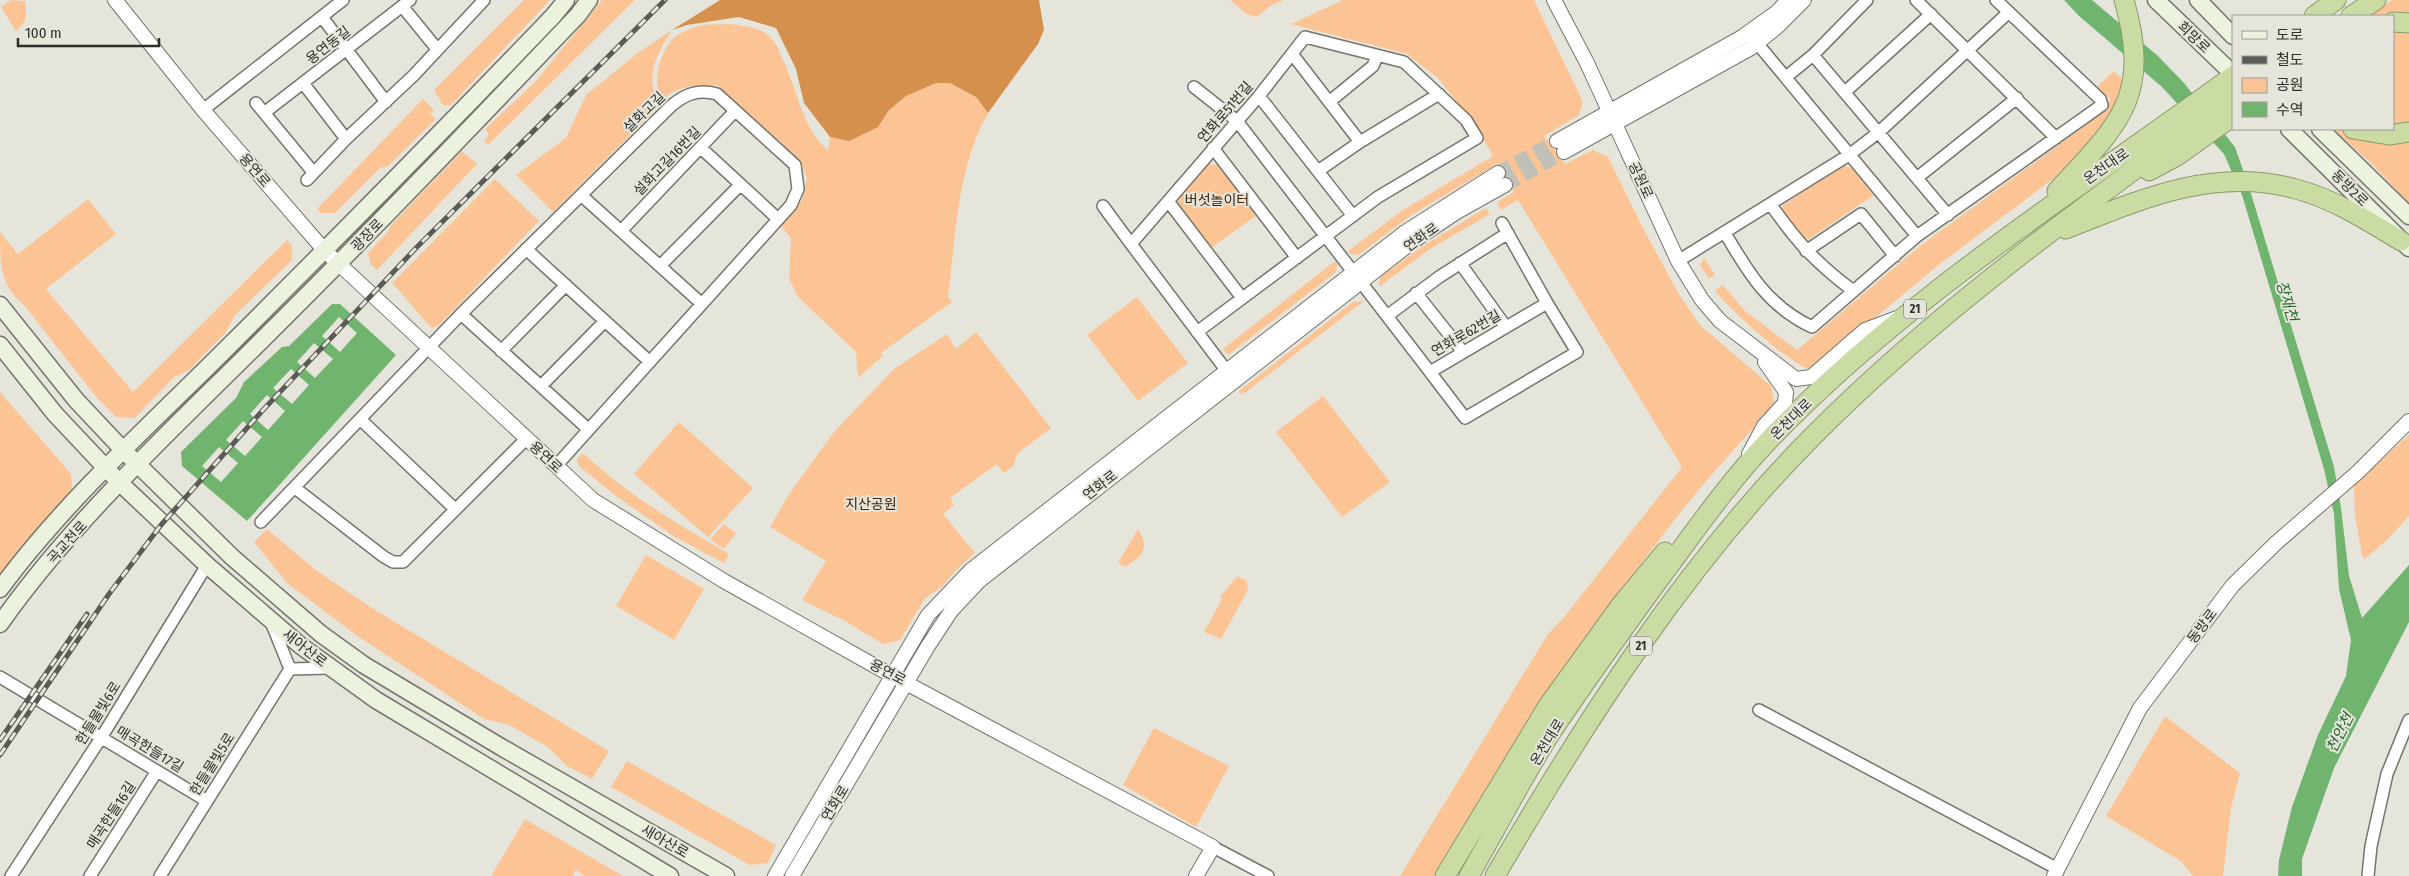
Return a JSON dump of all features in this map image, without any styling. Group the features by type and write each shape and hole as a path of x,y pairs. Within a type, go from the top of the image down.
{"highway":[{"path":"2032,219 2099,146 2117,123 2129,100 2134,73 2134,43 2124,0"},
{"path":"2315,15 2336,0"},
{"path":"2353,15 2376,0"},
{"path":"2394,22 2409,22"},
{"name":"온천대로","path":"1469,876 1549,737 1596,665 1700,523 1740,472 1811,398 1908,314 2032,219 2173,140 2232,76"},
{"name":"온천대로","path":"1494,876 1563,761 1608,691 1684,587 1767,485 1813,436 1937,321 2039,240 2173,140 2232,99"},
{"path":"2173,140 2232,116"},
{"path":"2358,130 2389,135 2409,132"},
{"path":"2039,240 2136,202 2203,182 2232,180 2269,182 2298,189 2361,216 2406,243"},
{"path":"1507,876 1584,748 1649,653 1785,477 1813,436"},
{"path":"1445,876 1554,698 1621,605 1677,537 1700,523"}],"main road":[{"name":"광장로","path":"124,450 325,251 566,0"},
{"name":"광장로","path":"138,464 338,264 571,22 589,0"},
{"name":"희망로","path":"2156,0 2232,74"},
{"name":"희망로","path":"2198,0 2232,35"},
{"name":"동방2로","path":"2290,130 2406,243"},
{"name":"동방2로","path":"2321,130 2409,216"},
{"name":"새아산로","path":"0,305 76,400 124,450 232,557 321,634 364,665 501,747 726,876"},
{"name":"새아산로","path":"0,346 55,414 120,483 271,621 329,668 376,700 670,876"},
{"name":"곡교천로","path":"0,589 38,542 124,450"},
{"name":"곡교천로","path":"0,624 33,580 138,464"}],"street":[{"name":"용연로","path":"115,0 203,110 325,251 594,500 677,554 891,675 1268,876"},
{"name":"용연동길","path":"203,110 344,0"},
{"path":"256,103 310,176 386,102 484,0"},
{"name":"공원로","path":"1554,0 1587,63 1678,261 1702,300 1720,321 1750,344"},
{"path":"1560,146 1612,117 1742,36 1777,12 1788,0"},
{"path":"1612,117 1724,64 1757,43 1778,26 1804,0"},
{"path":"1786,77 1813,55 1867,0"},
{"path":"1916,0 2056,138"},
{"path":"1726,233 1754,281 1776,303 1812,327 1852,290 1917,236 2102,105 2100,99 1996,0"},
{"name":"용연동길","path":"264,113 406,3"},
{"path":"406,3 437,49"},
{"path":"1678,261 1849,155 1879,132 1969,51 2009,12"},
{"path":"1845,92 1931,14"},
{"path":"322,17 386,102"},
{"name":"연화로51번길","path":"1131,244 1259,96 1293,55 1305,37 1404,62 1466,120 1477,138 1407,178 1352,216"},
{"path":"1757,43 1917,236"},
{"path":"1293,55 1360,142"},
{"path":"1813,55 1918,177 1948,215"},
{"path":"1329,102 1373,66 1378,56"},
{"path":"303,83 346,139"},
{"path":"1194,87 1237,121 1356,277"},
{"name":"설화고길","path":"430,348 526,249 681,98 698,92 717,94 795,165 798,189 791,205 556,466"},
{"path":"1318,171 1360,142 1439,94"},
{"path":"1197,332 1352,216 1259,96"},
{"path":"1918,177 2017,98"},
{"name":"설화고길16번길","path":"621,231 736,111"},
{"path":"701,148 778,219"},
{"path":"1213,148 1297,258"},
{"name":"연화로","path":"792,876 951,611 979,581 1356,277 1404,233 1502,179"},
{"path":"660,266 740,185"},
{"path":"581,195 702,304"},
{"path":"1168,201 1242,298"},
{"path":"1771,205 1806,251 1821,266 1852,290"},
{"path":"1103,206 1226,370"},
{"path":"1806,251 1861,214 1894,256"},
{"path":"1387,316 1505,228 1577,352 1465,418 1430,372"},
{"path":"526,249 650,362"},
{"path":"1460,262 1506,327"},
{"name":"연화로","path":"775,876 891,675 928,615 970,570 1226,370 1356,277"},
{"name":"연화로62번길","path":"1356,277 1430,372 1547,303"},
{"path":"501,350 566,285"},
{"path":"1416,293 1463,352"},
{"path":"461,314 588,429"},
{"path":"1750,344 1796,379 1811,377 1865,330 1908,314"},
{"path":"541,386 605,321"},
{"path":"1740,472 1764,426 1785,403 1786,392 1775,374 1750,344"},
{"path":"261,522 430,348"},
{"path":"360,419 455,510"},
{"name":"동방로","path":"2055,872 2140,708 2233,585 2305,517 2358,472 2409,421"},
{"name":"용연로","path":"295,488 392,562 403,562 526,439"},
{"name":"한들물빛6로","path":"11,876 101,738 207,564"},
{"path":"271,621 290,669 329,668"},
{"name":"한들물빛5로","path":"160,876 290,669"},
{"name":"매곡한들17길","path":"0,677 207,801"},
{"path":"1759,710 2055,872"},
{"path":"2368,876 2371,846 2388,774 2409,720"},
{"name":"매곡한들16길","path":"90,876 158,771"},
{"path":"1196,876 1214,847"}],"green space":[{"path":"11,0 25,1 25,18 16,31 1,7"},
{"path":"524,0 550,0 451,105 443,105 434,90"},
{"path":"602,0 635,0 488,145 484,142 489,135 485,129 535,82"},
{"path":"1230,0 1284,0 1272,5 1256,17 1245,13"},
{"path":"1343,0 1534,0 1583,102 1579,115 1544,136 1565,164 1593,150 1608,157 1643,228 1680,296 1700,325 1771,386 1775,405 1697,492 1592,631 1496,777 1435,876 1400,876 1548,634 1565,616 1682,467 1518,200 1501,210 1497,202 1514,192 1497,164 1413,214 1358,255 1351,254 1348,251 1403,210 1493,156 1475,125 1438,78 1407,54 1291,24"},
{"path":"2392,0 2409,0 2409,17 2371,15"},
{"path":"731,24 760,30 773,40 812,131 828,150 830,137 849,140 878,127 889,110 906,96 936,83 950,83 976,97 988,113 970,156 959,202 948,297 952,302 881,353 883,356 858,378 856,352 798,297 789,279 791,238 781,226 802,200 807,178 800,160 717,85 681,89 674,91 662,100 659,93 657,76 661,58 675,37 700,26"},
{"path":"2394,28 2409,28 2409,127 2394,129"},
{"path":"672,30 657,58 652,75 659,106 553,212 516,175 566,138 586,95 639,52"},
{"path":"2114,71 2125,82 2112,119 2086,149 2057,176 1941,263 1812,370 1790,358 1760,335 1732,310 1715,290 1723,285 1745,311 1797,350 1920,246 2108,109 2110,99 2097,87"},
{"path":"423,99 434,110 430,114 436,119 388,166 380,168 335,213 321,213 317,209"},
{"path":"2334,130 2409,138 2409,204 2372,164"},
{"path":"462,151 477,164 377,270 371,265 368,253 387,233 391,225"},
{"name":"버섯놀이터","path":"1208,164 1218,165 1257,215 1211,248 1178,204 1179,198"},
{"path":"1843,166 1852,168 1874,195 1809,239 1800,237 1782,210 1783,205"},
{"path":"495,179 539,221 438,326 432,328 392,283"},
{"path":"88,199 116,234 46,289 133,392 287,240 292,245 292,260 235,315 225,333 189,370 174,377 135,418 116,417 97,398 10,290 1,264 0,232 18,254"},
{"path":"1486,208 1490,214 1430,249 1379,287 1380,277 1426,244"},
{"path":"1704,258 1715,275 1709,279 1700,265"},
{"path":"1335,261 1337,263 1336,272 1228,355 1223,349"},
{"path":"1137,297 1188,363 1138,401 1087,335"},
{"path":"1364,301 1242,395 1239,391 1353,302"},
{"name":"지산공원","path":"976,332 1051,428 1018,453 1013,466 1004,473 997,464 950,498 954,505 943,514 975,553 955,571 943,586 925,598 900,640 883,644 845,621 802,600 826,561 770,527 789,494 834,432 894,369 947,334 956,349"},
{"path":"0,392 71,474 72,489 0,574"},
{"path":"1323,396 1390,482 1342,517 1276,432"},
{"path":"679,422 753,488 708,537 634,474"},
{"path":"2409,435 2409,516 2387,540 2365,559 2362,555 2355,515 2354,485"},
{"path":"583,453 635,495 672,520 729,554 724,563 675,537 616,496 579,466 577,459"},
{"path":"724,524 736,533 724,549 710,539"},
{"path":"267,529 317,571 375,610 609,751 592,779 567,766 548,747 509,725 484,719 356,635 287,583 254,542"},
{"path":"1138,529 1144,542 1143,551 1125,567 1118,563"},
{"path":"646,555 704,589 674,640 616,606"},
{"path":"1237,576 1247,581 1248,590 1221,639 1204,632 1222,599 1220,597"},
{"path":"2165,716 2240,773 2231,808 2223,876 2193,876 2182,862 2106,816"},
{"path":"1154,728 1229,766 1196,827 1123,785"},
{"path":"627,761 776,845 768,863 750,865 611,787"},
{"path":"525,819 623,876 585,876 576,870 572,876 491,876"}],"shaded area":[{"path":"720,0 1039,0 1044,30 1038,44 988,113 976,97 950,83 936,83 906,96 889,110 878,127 849,141 830,137 804,103 796,69 776,28 739,17 687,25 672,30"}],"water":[{"name":"천안천","path":"2064,0 2092,0 2158,56 2184,83 2235,147 2249,187 2334,467 2349,576 2362,618 2409,565 2409,622 2334,768 2302,859 2302,876 2278,876 2279,860 2292,807 2318,735 2346,676 2351,640 2339,589 2334,514 2324,469 2242,195 2224,154 2162,87 2079,16"},
{"path":"332,304 340,304 396,355 247,521 182,466 181,452 236,398 244,382 282,347 289,346","holes":["339,317 357,333 340,352 322,336","314,343 333,359 315,378 297,362","291,369 309,385 292,404 273,388","267,395 285,411 268,430 250,414","243,421 262,437 245,456 226,440","219,447 238,463 221,482 202,466"]}],"tunnel":[{"path":"1498,173 1557,141"},
{"path":"1505,185 1564,152"}],"railway":[{"path":"0,755 109,594 161,525 263,410 417,247 665,0"},
{"path":"0,740 87,614"}],"water label":[{"name":"장재천","path":"2287,301"}]}
